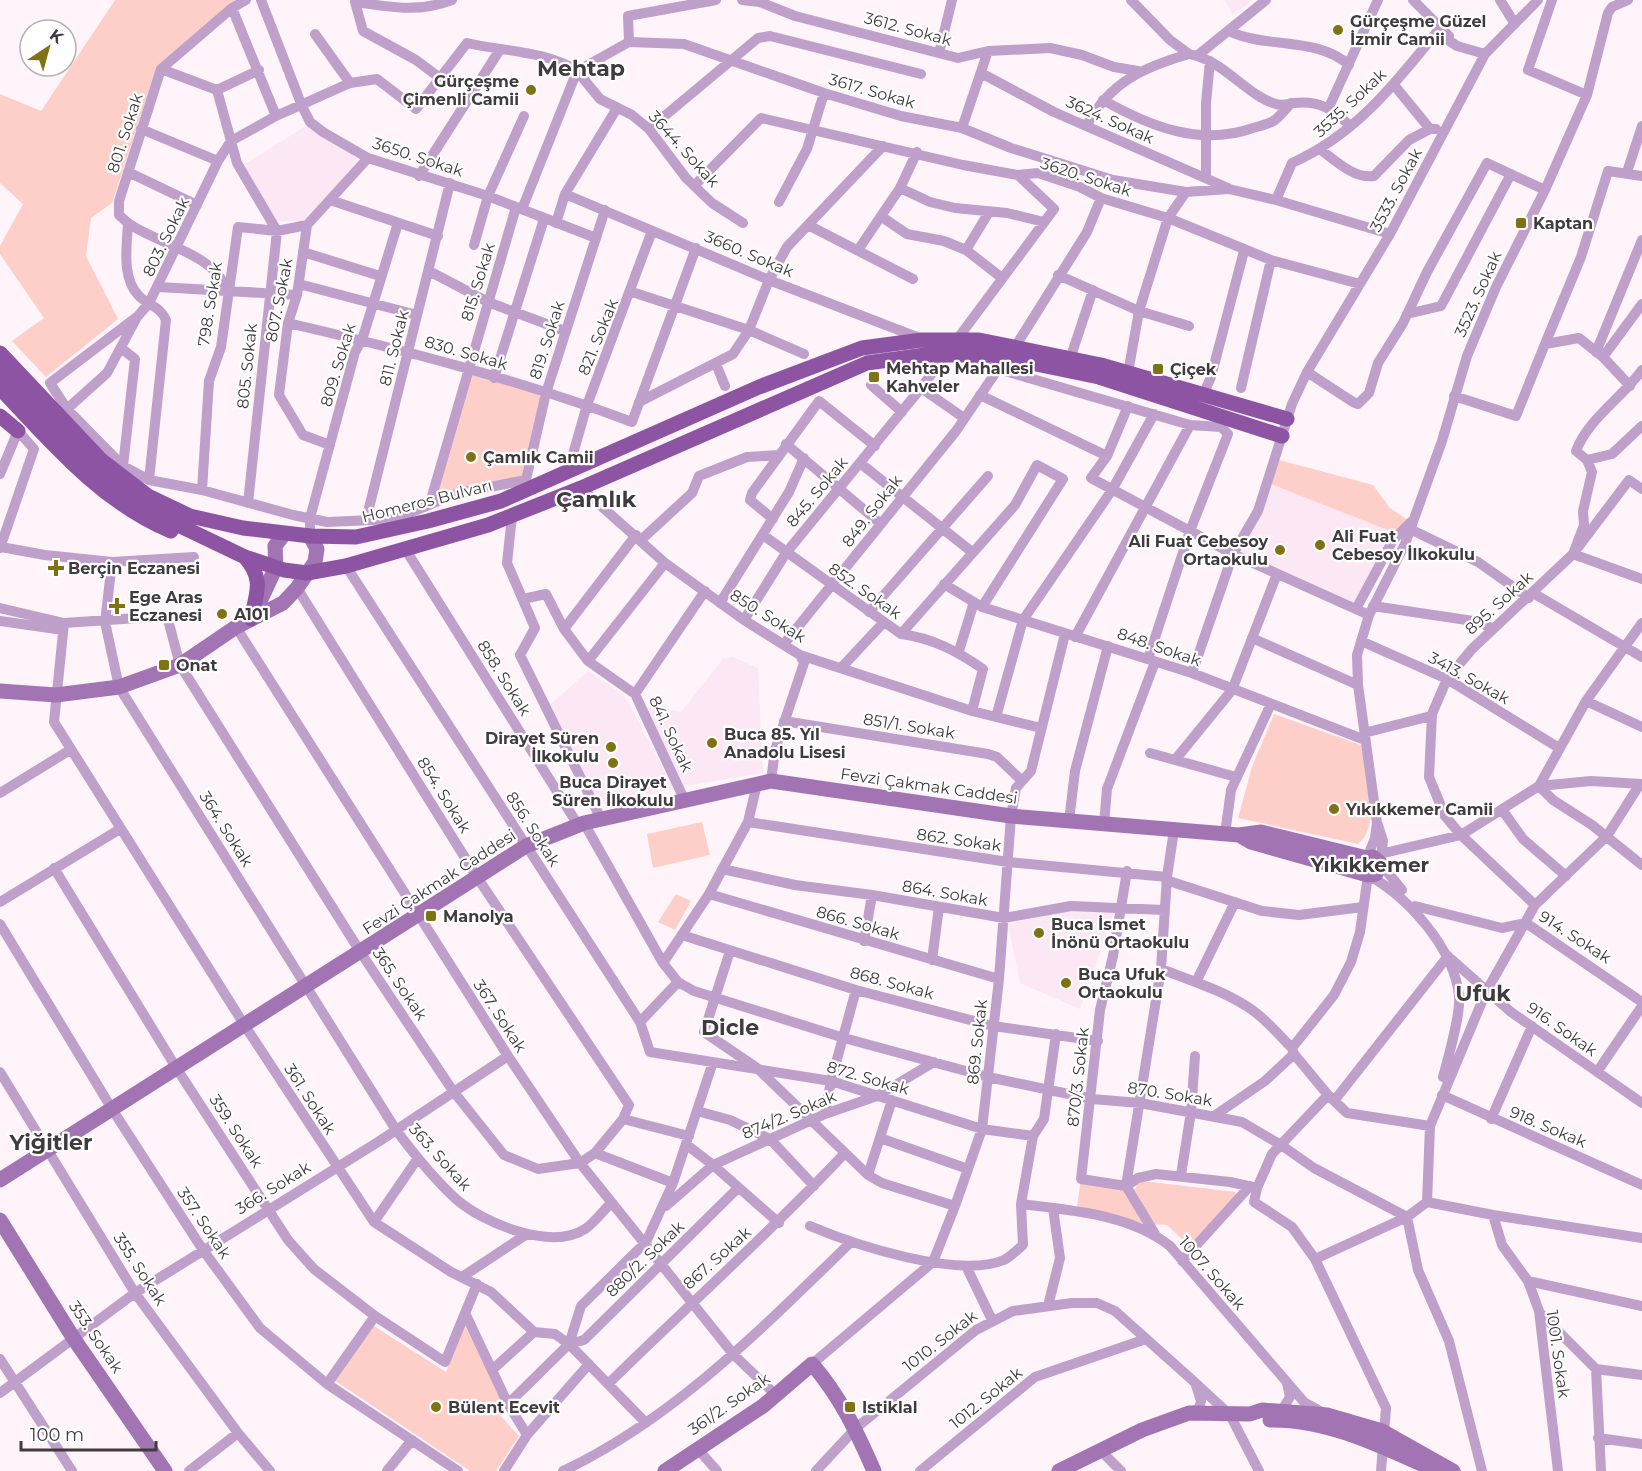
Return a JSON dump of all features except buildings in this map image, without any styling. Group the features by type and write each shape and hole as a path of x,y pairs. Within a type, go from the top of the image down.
{"main road":[{"name":"Homeros Bulvarı","path":"0,353 101,460 148,496 190,516 284,534 310,536 356,537 428,521 501,501 759,387 862,348 922,339 979,340 1070,359 1128,373 1287,419"},
{"path":"0,370 61,436 111,484 157,513 245,557 276,567 307,573 346,566 512,516 581,489 867,363 946,355 993,355 1099,377 1282,436"},
{"path":"0,388 61,452 118,501 152,523 220,545"},
{"path":"0,416 18,431"},
{"path":"526,480 553,478"},
{"path":"395,519 428,521"},
{"path":"251,619 276,567 275,546 284,534"},
{"path":"0,691 56,695 119,687 180,664 236,627 283,603 297,588 317,556 317,549 310,536"},
{"path":"245,557 256,569 259,580 251,619"},
{"name":"Fevzi Çakmak Caddesi","path":"0,1180 361,953 526,846 581,824 601,819 764,783 1011,816 1232,835 1260,832 1375,858"},
{"name":"Fevzi Çakmak Caddesi","path":"1232,835 1368,875"},
{"path":"1368,875 1376,874 1375,858"},
{"name":"353. Sokak","path":"0,1220 74,1339 165,1471"},
{"path":"812,1364 832,1388 856,1428 874,1471"},
{"name":"361/2. Sokak","path":"676,1468 697,1448 743,1420 812,1364"},
{"path":"1059,1471 1100,1450 1189,1413 1230,1415 1250,1414 1262,1410 1281,1410 1327,1415 1382,1431 1453,1471"},
{"path":"1250,1414 1262,1420 1281,1420 1325,1427 1383,1447 1435,1471"}],"street":[{"path":"246,0 232,8 161,69 217,90 259,70"},
{"name":"3650. Sokak","path":"261,0 310,122 368,158 488,196 596,238"},
{"path":"440,78 416,60 363,31 355,2 409,10 433,8 452,0"},
{"path":"315,34 350,83 377,79 416,109 467,43 499,51 552,58 577,71 629,42 628,16 716,0"},
{"name":"3612. Sokak","path":"742,0 760,2 795,16 958,58 988,51 1050,48 1138,71"},
{"path":"939,53 952,0"},
{"path":"1131,0 1163,33 1193,55 1210,61 1270,102 1278,106 1308,102 1329,107 1350,126"},
{"path":"1087,125 1103,100 1138,71 1193,55 1228,31 1266,0"},
{"path":"1329,107 1378,0"},
{"path":"1413,0 1449,36 1448,40 1457,46 1485,54"},
{"path":"1500,0 1515,24"},
{"name":"3533. Sokak","path":"1192,674 1233,554 1258,511 1292,404 1307,372 1390,234 1485,54 1538,0"},
{"path":"1552,0 1528,70 1587,95"},
{"path":"1611,5 1628,0"},
{"name":"3523. Sokak","path":"1375,858 1377,823 1364,737 1357,655 1371,610 1412,525 1442,441 1454,396 1496,287 1545,190 1587,95 1611,5"},
{"path":"232,8 276,116"},
{"path":"1228,31 1243,38 1305,46 1327,52 1349,65"},
{"name":"3535. Sokak","path":"1276,200 1292,163 1321,150 1350,126 1394,85 1436,33 1448,40"},
{"path":"649,129 730,59 758,38 770,36 921,74"},
{"name":"3617. Sokak","path":"629,42 684,44 824,93 901,116 962,128 1011,147 1113,180 1186,192 1230,189 1276,200 1390,234"},
{"path":"419,176 499,51"},
{"path":"962,128 988,51"},
{"path":"1206,178 1205,135 1210,61"},
{"name":"801. Sokak","path":"149,480 166,320 161,309 138,295 128,273 128,223 118,215 119,201 161,69"},
{"name":"3644. Sokak","path":"577,71 600,99 632,115 649,129 694,186 712,203 743,224"},
{"name":"815. Sokak","path":"430,503 467,370 519,208 577,71"},
{"name":"3624. Sokak","path":"981,73 1054,112 1230,189"},
{"name":"803. Sokak","path":"67,410 50,383 138,316 149,303 159,287 218,161 231,141 276,116 350,83"},
{"path":"1394,85 1430,129"},
{"path":"217,90 237,163 277,231"},
{"path":"779,202 807,149 824,93"},
{"path":"1103,100 1137,119 1180,134 1205,135 1236,134 1274,121 1291,103"},
{"path":"556,223 565,194 617,108"},
{"path":"474,245 488,196 524,117"},
{"name":"3620. Sokak","path":"694,186 761,118 813,132 1018,175 1038,173 1080,187 1101,198 1168,218 1244,251 1360,284"},
{"path":"1627,172 1642,126"},
{"path":"1321,150 1349,170 1366,177 1374,176 1409,140 1430,129 1445,128"},
{"path":"141,129 218,161"},
{"path":"639,402 733,354 748,330 769,280 788,247 883,146"},
{"path":"858,250 900,188 917,153"},
{"path":"307,225 368,158"},
{"path":"1307,372 1358,404 1370,393 1378,363 1407,314 1487,163 1545,190"},
{"path":"1454,396 1516,416 1581,256 1608,171 1642,176"},
{"path":"128,172 197,205"},
{"path":"1407,314 1441,306 1511,174"},
{"path":"900,188 930,202 1007,213 1044,222 1054,209 1018,175"},
{"name":"811. Sokak","path":"366,520 450,183"},
{"path":"1128,373 1139,310 1168,218 1186,192"},
{"name":"3660. Sokak","path":"565,194 769,280 922,339"},
{"path":"1015,347 1087,232 1101,198"},
{"path":"330,200 438,236"},
{"name":"819. Sokak","path":"526,480 546,393 605,210"},
{"path":"966,250 989,212"},
{"path":"882,217 907,234 944,241 966,250 1002,278"},
{"path":"494,378 544,219"},
{"name":"845. Sokak","path":"744,620 786,553 903,412 1044,222"},
{"path":"128,223 136,229 177,246 215,273 225,283 227,292"},
{"name":"809. Sokak","path":"310,536 310,518 355,351 362,340 372,301 398,223"},
{"name":"798. Sokak","path":"202,490 209,381 221,347 238,227 277,231 307,225"},
{"name":"807. Sokak","path":"307,225 297,296 288,323 279,395 303,435 330,446"},
{"path":"808,225 913,279"},
{"name":"805. Sokak","path":"248,503 277,231"},
{"name":"821. Sokak","path":"573,454 587,405 632,292 652,231"},
{"path":"1599,355 1642,240"},
{"path":"639,402 696,248"},
{"path":"1203,395 1211,377 1244,251"},
{"path":"303,252 380,276"},
{"path":"1241,388 1271,260"},
{"path":"429,271 488,302 566,331"},
{"path":"1058,275 1139,310 1189,326"},
{"path":"299,284 372,301 417,315"},
{"path":"159,287 297,296"},
{"path":"1070,359 1093,290"},
{"path":"632,292 748,330 804,354"},
{"path":"1599,355 1642,304"},
{"path":"138,316 107,373 67,410 123,466 149,480 202,490 327,522 395,519 459,493 526,480"},
{"name":"830. Sokak","path":"288,323 408,352 587,405 632,422 639,402"},
{"path":"1545,344 1579,338 1630,386"},
{"path":"121,348 135,359 123,466"},
{"path":"963,354 998,369 1190,425 1221,426 1228,434 1190,531 1152,661 1107,789 1104,824"},
{"path":"716,364 725,386"},
{"name":"849. Sokak","path":"784,644 964,418 998,369"},
{"path":"1642,370 1630,386 1582,435 1576,451 1587,460 1592,472 1583,511 1584,525 1573,554 1642,579"},
{"path":"871,385 903,412"},
{"path":"921,388 964,418"},
{"path":"980,395 1107,456"},
{"path":"773,519 750,500 786,444 819,401 875,446"},
{"path":"1128,406 1107,456 1091,478 1233,554 1356,609 1480,622 1491,628"},
{"path":"996,717 1023,620 1112,490 1154,414"},
{"name":"869. Sokak","path":"933,1262 982,1129 999,979 1011,816 1016,788 1031,771 1041,728 1070,636 1146,508 1190,425"},
{"path":"1587,460 1612,454 1642,426"},
{"path":"0,474 18,431 34,448 0,548 112,562 194,556"},
{"path":"786,444 840,486 881,524"},
{"path":"564,629 638,538 692,493 699,476 747,457 779,455"},
{"path":"720,603 789,492 804,458"},
{"path":"860,463 972,552"},
{"path":"901,634 1015,505 1037,465 1063,479 978,604 958,651"},
{"path":"869,612 988,476"},
{"name":"895. Sokak","path":"1535,905 1461,835 1445,816 1429,777 1431,716 1447,679 1491,628 1531,596 1573,554 1629,480 1642,489"},
{"name":"850. Sokak","path":"581,489 665,563 744,620 800,655 972,711 1041,728"},
{"path":"284,534 293,515"},
{"path":"512,516 507,563 535,628 520,655 601,819"},
{"path":"1356,609 1393,540 1412,525 1478,562 1531,596 1642,657"},
{"name":"852. Sokak","path":"763,535 901,634 921,636 958,651 983,669 972,711"},
{"name":"858. Sokak","path":"404,547 581,824 663,963"},
{"name":"364. Sokak","path":"112,562 105,622 119,687 307,987"},
{"path":"588,661 665,563"},
{"name":"856. Sokak","path":"346,566 640,1022 650,1052 713,1062"},
{"path":"1175,760 1232,690 1277,574"},
{"name":"848. Sokak","path":"944,584 978,604 1070,636 1192,674 1270,705 1364,737"},
{"name":"854. Sokak","path":"297,588 477,877 629,1105 623,1119"},
{"name":"841. Sokak","path":"685,801 636,694 705,591"},
{"path":"523,599 546,594 564,629 588,661 636,694"},
{"path":"0,608 64,626"},
{"name":"365. Sokak","path":"105,622 166,616 180,664 361,953 453,1091 504,1155 538,1169 580,1163"},
{"path":"0,621 64,626 105,622"},
{"path":"841,668 884,622"},
{"path":"1375,858 1461,835 1503,811 1539,786 1586,701 1642,623"},
{"name":"361. Sokak","path":"64,626 54,722 245,1026 374,1222 462,1277 492,1292 534,1332 555,1334 569,1344 646,1423"},
{"name":"367. Sokak","path":"236,627 418,916 580,1163 611,1203 646,1242 734,1355 776,1395"},
{"path":"1252,638 1358,685"},
{"name":"3413. Sokak","path":"1361,641 1447,679 1559,748"},
{"path":"1070,821 1075,771 1108,646"},
{"path":"663,963 708,894 748,822 764,783 804,663 800,655"},
{"path":"1586,701 1642,727"},
{"path":"1232,835 1231,790 1270,705"},
{"path":"1364,737 1431,716"},
{"name":"851/1. Sokak","path":"784,721 988,754 997,757 1022,780"},
{"path":"1,789 70,750"},
{"path":"1150,753 1236,777"},
{"path":"1427,1202 1430,1126 1486,992 1535,905 1608,836 1641,785 1591,782 1539,786"},
{"path":"1539,786 1553,800 1608,836 1642,865"},
{"path":"1503,811 1523,839 1566,876"},
{"name":"862. Sokak","path":"748,822 1008,862 1127,871 1166,879 1262,911 1299,915 1363,907"},
{"path":"0,903 120,829"},
{"path":"1155,1234 1126,1186 1161,969 1166,879 1174,830"},
{"name":"916. Sokak","path":"1375,858 1414,906 1448,956 1486,992 1642,1103"},
{"name":"359. Sokak","path":"54,868 177,1069 288,1240 314,1269 375,1317 445,1362 465,1313"},
{"name":"864. Sokak","path":"722,869 795,885 872,895 1004,918 1071,906 1120,906 1164,910"},
{"name":"870/3. Sokak","path":"1126,1186 1081,1179 1092,1099 1100,1010 1113,956 1127,871"},
{"path":"1214,1116 1265,1081 1293,1051 1343,980 1358,946 1368,875"},
{"name":"Fevzi Çakmak Caddesi","path":"1368,875 1391,887 1416,914 1448,956"},
{"name":"866. Sokak","path":"708,894 999,979"},
{"path":"864,941 872,895"},
{"path":"1196,982 1235,902"},
{"name":"914. Sokak","path":"1414,906 1502,928 1526,923 1642,1004"},
{"path":"932,960 939,907"},
{"name":"357. Sokak","path":"0,924 112,1109 203,1250 260,1328 327,1384 458,1471"},
{"name":"868. Sokak","path":"682,935 856,990 993,1026 1098,1041"},
{"path":"716,998 730,951"},
{"path":"1182,1261 1253,1187 1272,1154 1331,1098 1448,956"},
{"path":"1435,1113 1459,998 1448,956"},
{"name":"870. Sokak","path":"663,963 678,982 716,998 844,1038 1049,1091 1092,1099 1140,1103 1242,1122 1314,1168 1407,1217"},
{"path":"1161,969 1196,982 1256,1013 1347,1113 1430,1126"},
{"path":"640,1022 678,982"},
{"name":"363. Sokak","path":"307,987 396,1130 456,1199 473,1212 527,1234 556,1238 570,1236 585,1229 611,1203"},
{"path":"825,1114 831,1081 856,990"},
{"name":"872. Sokak","path":"716,998 704,1032 757,1068 831,1081 982,1129 1033,1136"},
{"path":"1597,1072 1642,1004"},
{"path":"1491,1119 1532,1026"},
{"path":"810,1226 850,1243 933,1262 966,1266 1004,1260 1023,1245 1021,1204 1033,1136 1044,1119 1056,1034"},
{"name":"366. Sokak","path":"0,1393 135,1293 396,1130 508,1056"},
{"path":"1181,1175 1191,1112 1196,1056"},
{"path":"507,1404 569,1344 581,1306 646,1242 673,1183 713,1062 757,1068 868,1175 882,1183 955,1206"},
{"name":"874/2. Sokak","path":"663,1208 713,1165 825,1114 877,1096 934,1062"},
{"name":"355. Sokak","path":"0,1072 135,1293 238,1432 270,1471"},
{"name":"918. Sokak","path":"1442,1095 1642,1185"},
{"path":"868,1175 892,1100"},
{"path":"697,1111 730,1120 770,1139 814,1186"},
{"path":"580,1163 595,1153 623,1119 688,1141 779,1223"},
{"path":"880,1138 968,1169"},
{"path":"595,1153 673,1183"},
{"name":"867. Sokak","path":"608,1384 692,1301 779,1223 844,1154"},
{"path":"374,1222 418,1158"},
{"path":"1126,1186 1138,1178 1156,1174 1181,1175 1253,1187"},
{"path":"1253,1187 1254,1202 1293,1227 1315,1259 1386,1408 1382,1431 1381,1471"},
{"name":"880/2. Sokak","path":"569,1344 584,1340 738,1188"},
{"path":"1315,1259 1407,1217 1427,1202 1493,1215 1642,1238"},
{"name":"1007. Sokak","path":"1021,1204 1128,1223 1155,1234 1182,1261 1304,1402 1327,1415"},
{"path":"1048,1306 1060,1258 1053,1208"},
{"name":"1001. Sokak","path":"1493,1215 1502,1245 1528,1281 1539,1311 1558,1471"},
{"path":"1407,1217 1418,1270 1449,1341 1482,1471"},
{"path":"462,1277 527,1234"},
{"path":"563,1471 646,1423 734,1355 850,1243"},
{"path":"812,1364 933,1262"},
{"path":"966,1266 992,1320"},
{"path":"1528,1281 1642,1306"},
{"path":"477,1284 465,1313 507,1404 527,1434"},
{"name":"1010. Sokak","path":"816,1471 856,1428 992,1320 1013,1311 1097,1303 1115,1311 1230,1415 1259,1471"},
{"path":"1539,1311 1596,1369 1642,1375"},
{"path":"327,1384 375,1317"},
{"path":"492,1370 534,1332"},
{"name":"1012. Sokak","path":"920,1471 1035,1377 1146,1339"},
{"path":"0,1359 72,1471"},
{"path":"504,1471 527,1434 589,1364"},
{"path":"1596,1369 1601,1471"},
{"path":"1189,1413 1199,1408 1201,1401 1200,1392 1190,1378"},
{"path":"1281,1410 1290,1396 1287,1383"},
{"path":"189,1471 238,1432"},
{"path":"1598,1438 1642,1444"},
{"path":"387,1471 412,1440"},
{"path":"697,1448 717,1471"},
{"path":"1100,1450 1121,1471"},
{"path":"1474,1471 1480,1457"}],"shaded area":[{"path":"115,0 235,0 157,66 112,203 91,218 86,256 118,319 46,377 12,341 44,318 0,254 0,246 23,204 0,183 0,94 41,111 63,78 78,78 78,56"},
{"path":"1225,0 1253,0 1233,15"},
{"path":"309,124 359,160 305,222 276,221 242,166"},
{"path":"467,370 546,393 526,480 430,503"},
{"path":"1279,460 1373,485 1390,508 1408,520 1400,535 1271,484"},
{"name":"Ali Fuat Cebesoy İlkokulu","path":"1272,484 1401,536 1359,609 1239,554 1263,512"},
{"name":"Buca 85. Yıl Anadolu Lisesi","path":"733,657 758,668 763,773 684,786 646,707 681,712 723,659"},
{"name":"Dirayet Süren İlkokulu","path":"588,671 625,696 674,789 599,805 550,705"},
{"path":"1274,714 1361,745 1369,783 1371,811 1366,835 1358,844 1238,818 1252,767"},
{"path":"702,822 710,855 653,868 647,834"},
{"path":"676,894 691,901 675,930 658,922"},
{"path":"1074,909 1114,912 1080,1009 1020,983 1008,924"},
{"path":"1081,1179 1136,1189 1137,1184 1142,1181 1236,1192 1234,1198 1193,1245 1188,1245 1167,1225 1128,1223 1076,1213"},
{"path":"464,1324 503,1402 495,1410 519,1436 496,1471 470,1471 334,1380 374,1326 446,1372"}],"place":[{"name":"Gürçeşme Güzel İzmir Camii","path":"1338,30"},
{"name":"Gürçeşme Çimenli Camii","path":"531,90"},
{"name":"Kaptan","path":"1521,223"},
{"name":"Çiçek","path":"1158,369"},
{"name":"Mehtap Mahallesi Kahveler","path":"874,377"},
{"name":"Çamlık Camii","path":"471,457"},
{"name":"Ali Fuat Cebesoy İlkokulu","path":"1320,545"},
{"name":"Ali Fuat Cebesoy Ortaokulu","path":"1280,550"},
{"name":"Berçin Eczanesi","path":"56,568"},
{"name":"Ege Aras Eczanesi","path":"117,606"},
{"name":"A101","path":"222,614"},
{"name":"Onat","path":"164,665"},
{"name":"Buca 85. Yıl Anadolu Lisesi","path":"712,743"},
{"name":"Dirayet Süren İlkokulu","path":"611,747"},
{"name":"Buca Dirayet Süren İlkokulu","path":"613,763"},
{"name":"Yıkıkkemer Camii","path":"1334,809"},
{"name":"Manolya","path":"431,916"},
{"name":"Buca İsmet İnönü Ortaokulu","path":"1039,933"},
{"name":"Buca Ufuk Ortaokulu","path":"1066,983"},
{"name":"Bülent Ecevit","path":"436,1407"},
{"name":"Istiklal","path":"850,1407"}],"district":[{"name":"Mehtap","path":"581,68"},
{"name":"Çamlık","path":"596,499"},
{"name":"Yıkıkkemer","path":"1370,865"},
{"name":"Ufuk","path":"1483,993"},
{"name":"Dicle","path":"730,1027"},
{"name":"Yiğitler","path":"51,1142"}]}
